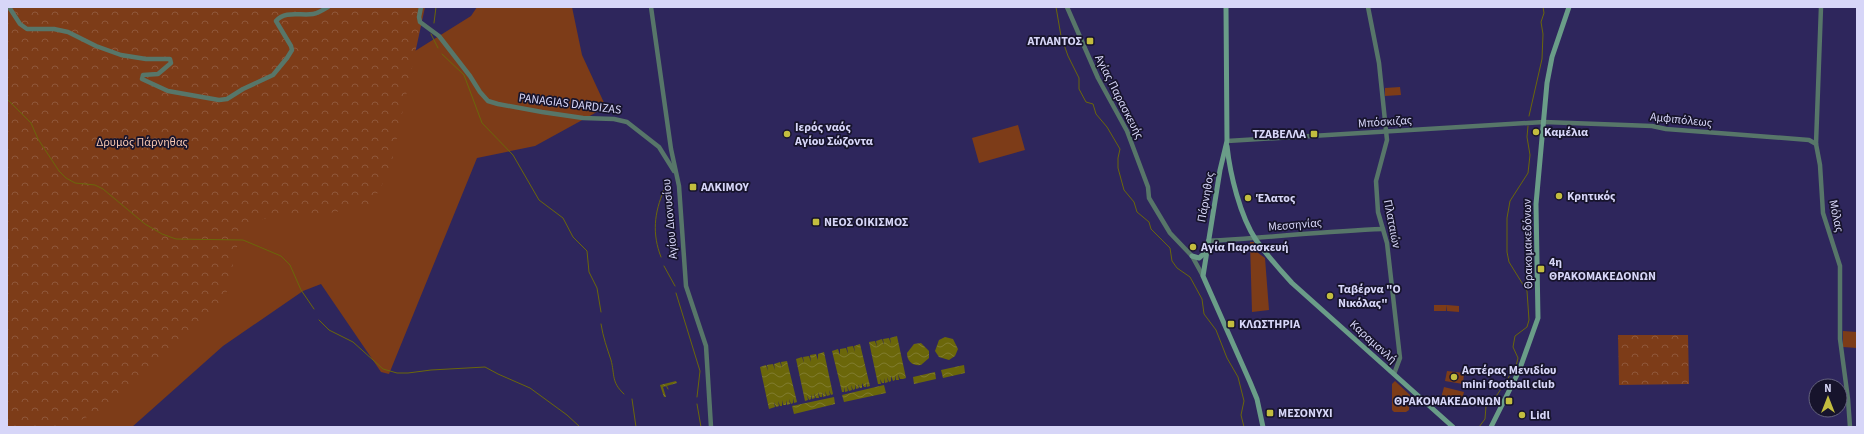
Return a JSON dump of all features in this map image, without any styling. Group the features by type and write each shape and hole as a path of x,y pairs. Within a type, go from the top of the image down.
{"main road":[{"name":"Πάρνηθος","path":"1203,276 1208,241 1227,141 1226,7"},
{"name":"Θρακομακεδόνων","path":"1491,427 1519,372 1538,318 1536,204 1544,122 1550,62 1569,7"},
{"name":"Καραμανλή","path":"1227,141 1228,159 1235,189 1255,239 1292,282 1453,427"},
{"path":"1192,256 1199,258 1207,252"},
{"path":"1203,276 1257,399 1263,427"}],"street":[{"path":"9,7 20,24 26,28 54,29 68,32 96,46 121,55 146,60 170,59 171,63 158,74 143,75 142,79 168,91 219,100 227,99 243,89 273,75 287,58 292,50 292,46 276,23 277,19 282,16 314,14 328,7"},
{"name":"PANAGIAS DARDIZAS","path":"421,7 419,17 420,22 440,36 488,101 542,112 624,121 652,141 664,154 676,174"},
{"name":"Αγίου Διονυσίου","path":"651,7 680,205 686,286 706,346 711,427"},
{"name":"Αγίας Παρασκευής","path":"1066,7 1098,78 1127,131 1148,187 1149,198 1170,233 1192,256 1203,276"},
{"name":"Πλαταιών","path":"1368,7 1379,63 1387,140 1376,181 1378,212 1387,243 1400,358 1394,374"},
{"name":"Μόλας","path":"1821,7 1816,144 1826,224 1840,266 1840,338 1850,427"},
{"name":"Μπόσκιζας","path":"1227,141 1544,122"},
{"name":"Αμφιπόλεως","path":"1544,122 1652,126 1680,131 1809,140 1816,144"},
{"path":"664,154 671,149"},
{"name":"Μεσσηνίας","path":"1208,241 1255,239 1336,231 1383,229"}],"green space":[{"name":"Δρυμός Πάρνηθας","path":"7,7 425,7 390,170 371,205 315,216 263,219 240,234 226,295 186,340 113,404 67,427 7,427"},
{"path":"477,7 572,7 582,55 606,107 535,146 477,158 389,374 381,372 321,284 303,291 223,346 132,427 7,427 7,188 407,56 471,16"},
{"path":"1400,87 1401,95 1385,96 1385,88"},
{"path":"1018,125 1025,150 979,163 972,138"},
{"path":"1250,242 1254,242 1254,250 1265,258 1269,310 1252,312"},
{"path":"1434,305 1447,305 1446,311 1434,311"},
{"path":"1447,305 1459,306 1459,312 1447,311"},
{"path":"1843,331 1857,332 1857,348 1843,347"},
{"path":"1618,335 1688,335 1689,384 1619,385"},
{"name":"Αστέρας Μενιδίου mini football club","path":"1447,371 1464,373 1463,384 1445,381"},
{"path":"1395,381 1410,395 1409,410 1406,412 1394,412 1392,410 1392,384"},
{"path":"1444,387 1464,392 1461,403 1441,398"}],"water":[{"path":"897,336 906,378 900,379 898,374 899,380 896,380 895,375 895,380 893,381 891,376 891,381 889,382 887,377 888,382 885,383 884,378 884,383 882,383 880,379 881,384 878,384 869,342 875,341 877,347 876,341 882,339 884,345 883,339 889,338 891,344 890,338"},
{"path":"945,337 953,339 958,349 955,356 949,360 939,357 935,351 939,340"},
{"path":"921,343 929,351 929,358 921,365 915,365 909,361 907,353 914,344"},
{"path":"860,344 870,386 867,387 866,382 866,387 864,387 862,383 862,388 860,388 858,384 859,388 856,389 855,384 855,389 853,390 851,385 852,390 849,391 847,386 848,391 845,392 844,387 844,392 842,392 832,351 838,349 840,355 840,349 846,348 848,354 847,347 853,346 855,352 854,346"},
{"path":"824,352 833,394 831,395 829,390 830,395 827,396 825,391 826,396 823,397 822,392 822,397 820,397 818,392 819,398 816,398 814,393 815,398 812,399 811,394 811,399 809,400 807,395 808,400 805,401 796,359 802,357 804,363 803,357 809,356 811,362 810,355 816,354 818,360 818,354"},
{"path":"787,361 797,402 794,403 793,398 793,403 791,404 789,399 790,404 787,405 786,400 786,405 783,405 782,400 782,406 780,406 778,401 779,406 776,407 774,402 775,407 769,409 760,367 766,365 768,371 767,365 773,364 775,370 774,364 780,362 782,368 781,362"},
{"path":"964,365 965,373 943,378 941,370"},
{"path":"935,372 936,379 914,384 913,377"},
{"path":"676,381 677,383 663,387 666,397 664,397 660,385"},
{"path":"884,385 886,393 844,402 842,395"},
{"path":"834,397 835,404 794,414 792,406"}],"waterway":[{"path":"434,23 436,7"},
{"path":"1056,7 1061,36 1068,56 1079,78 1079,89 1086,102 1093,104 1096,114 1107,127 1120,149 1118,168 1124,190 1134,202 1137,212 1149,222 1151,229 1170,248 1172,261 1177,268 1190,277 1202,299 1204,314 1216,330 1227,358 1238,377 1244,401 1241,415 1244,427"},
{"path":"1529,116 1542,59 1543,34 1541,22 1544,13 1543,7"},
{"path":"431,34 438,48"},
{"path":"442,54 464,75 482,123 513,155 539,200 563,218 573,237 587,251 589,272 597,288 601,312"},
{"path":"7,99 31,123 38,139 59,171 66,178 75,183 95,185 103,189 145,224 162,234 176,239 243,240 281,256 290,265 301,290 314,309"},
{"path":"1479,427 1485,419 1486,406 1488,402 1497,395 1516,366 1518,358 1513,347 1515,336 1527,327 1529,320 1527,291 1509,262 1507,252 1507,218 1510,201 1528,173 1530,155 1527,137 1528,126"},
{"path":"661,257 656,240 655,224 658,207 664,190"},
{"path":"664,266 675,286"},
{"path":"676,293 700,371 697,397"},
{"path":"319,320 329,330 353,342 383,369 397,373 408,373 431,370 485,367 530,388 567,415 580,427"},
{"path":"601,324 611,360 615,382 624,394"},
{"path":"666,385 668,389"},
{"path":"632,399 636,427"},
{"path":"697,404 701,427"}],"place":[{"name":"ΑΤΛΑΝΤΟΣ","path":"1090,41"},
{"name":"Καμέλια","path":"1536,132"},
{"name":"Ιερός ναός Αγίου Σώζοντα","path":"787,134"},
{"name":"ΤΖΑΒΕΛΛΑ","path":"1314,134"},
{"name":"ΑΛΚΙΜΟΥ","path":"693,187"},
{"name":"Κρητικός","path":"1559,196"},
{"name":"Έλατος","path":"1248,198"},
{"name":"ΝΕΟΣ ΟΙΚΙΣΜΟΣ","path":"816,222"},
{"name":"Αγία Παρασκευή","path":"1193,247"},
{"name":"4η ΘΡΑΚΟΜΑΚΕΔΟΝΩΝ","path":"1541,269"},
{"name":"Ταβέρνα \"Ο Νικόλας\"","path":"1330,296"},
{"name":"ΚΛΩΣΤΗΡΙΑ","path":"1231,324"},
{"name":"Αστέρας Μενιδίου mini football club","path":"1454,377"},
{"name":"ΘΡΑΚΟΜΑΚΕΔΟΝΩΝ","path":"1509,401"},
{"name":"ΜΕΣΟΝΥΧΙ","path":"1270,413"},
{"name":"Lidl","path":"1522,415"}]}
